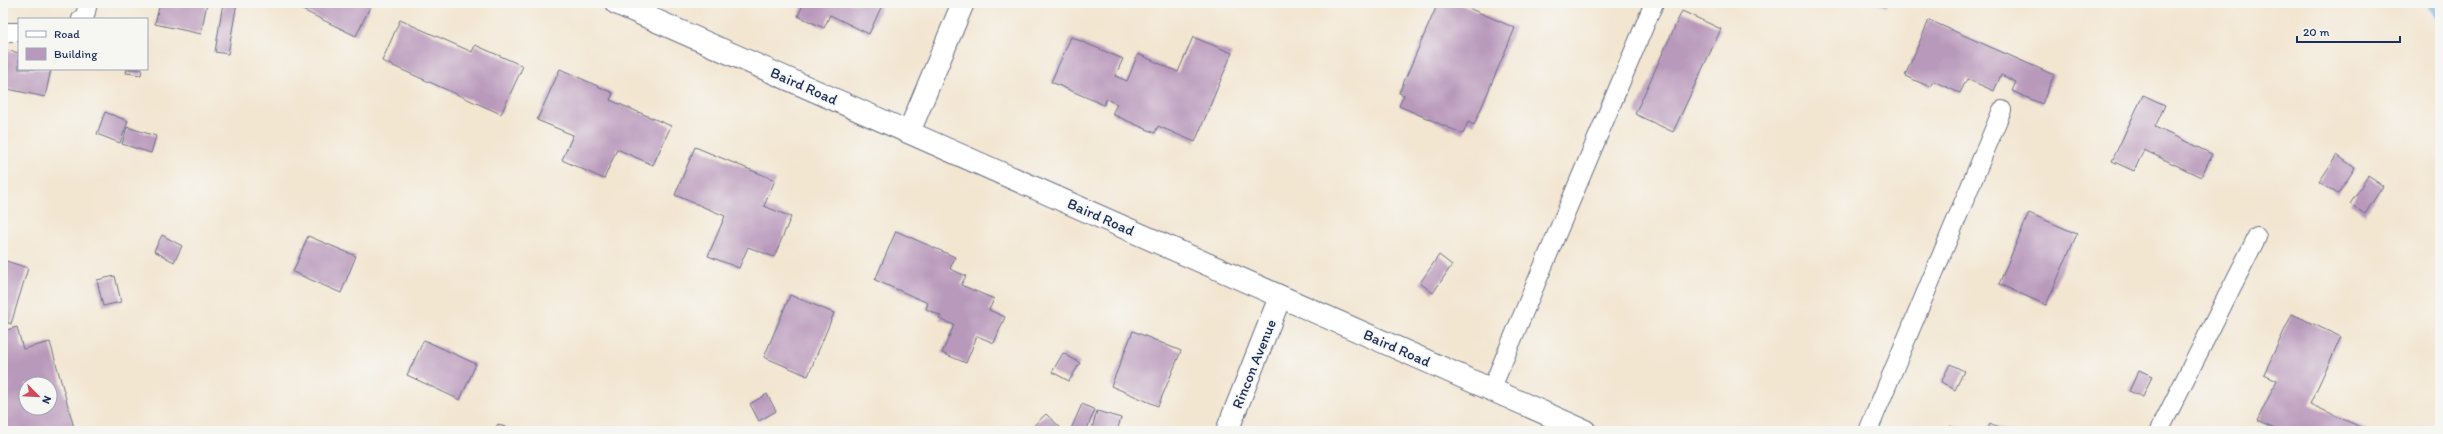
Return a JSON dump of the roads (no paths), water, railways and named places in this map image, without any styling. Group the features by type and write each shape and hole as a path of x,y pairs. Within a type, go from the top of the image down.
{"street":[{"name":"Baird Road","path":"616,3 1585,431"},
{"path":"909,132 963,3"},
{"name":"Rincon Avenue","path":"1227,431 1280,297"}],"lane":[{"path":"82,18 85,16 88,3"},
{"path":"1490,390 1654,3"},
{"path":"3,32 18,32"},
{"path":"1868,431 2002,110"},
{"path":"2159,431 2257,237"}],"waterway":[{"path":"2433,3 2440,16"}]}
